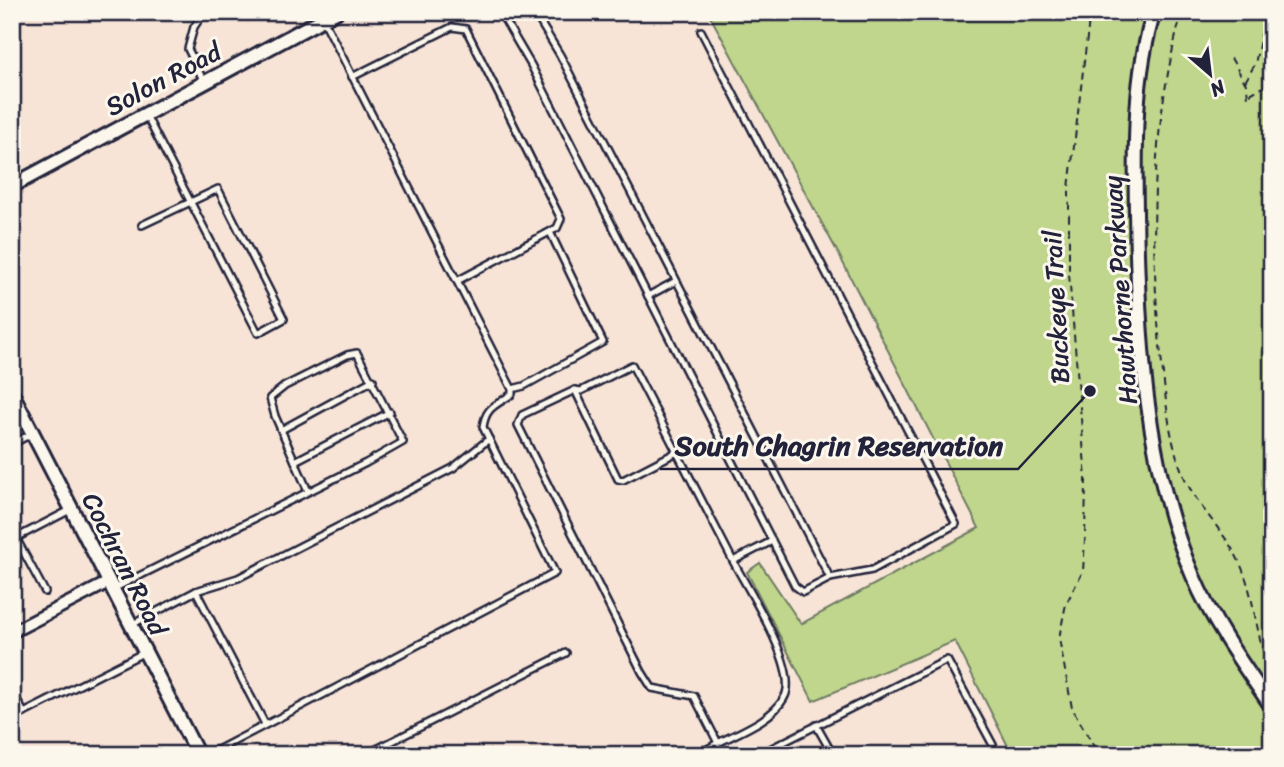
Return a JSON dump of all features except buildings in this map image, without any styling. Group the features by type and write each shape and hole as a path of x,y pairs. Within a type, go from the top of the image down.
{"street":[{"name":"Solon Road","path":"12,186 336,12"},
{"name":"Hawthorne Parkway","path":"1154,12 1146,37 1135,153 1138,288 1155,444 1169,508 1193,576 1233,652 1272,707"},
{"name":"Cochran Road","path":"14,401 198,755"},
{"path":"12,632 111,585"}],"lane":[{"path":"194,12 198,21"},
{"path":"204,12 188,49 204,82"},
{"path":"500,12 531,65 795,586 803,592 830,578 872,570 956,524 701,31"},
{"path":"534,12 560,55 830,578"},
{"path":"208,755 555,573 483,427 485,414 512,394 512,389 323,19"},
{"path":"352,77 452,27 466,29 561,219 557,228 457,281"},
{"path":"142,225 191,202 218,189 285,318 258,333 191,202 146,115"},
{"path":"512,389 603,342 550,232"},
{"path":"648,296 676,281"},
{"path":"111,585 308,491 403,442 390,412 356,353 285,386 270,398 308,491"},
{"path":"697,755 764,718 785,698 789,681 784,662 632,365 581,391 575,390 522,415 518,425 652,688 694,696 718,743"},
{"path":"281,430 373,380"},
{"path":"575,390 618,479 623,480 677,452"},
{"path":"295,461 390,412"},
{"path":"12,444 33,434"},
{"path":"131,625 196,591 238,578 453,468 489,439"},
{"path":"16,538 72,509"},
{"path":"12,530 45,592"},
{"path":"733,561 772,541"},
{"path":"196,591 265,724"},
{"path":"12,719 145,652"},
{"path":"365,755 566,653"},
{"path":"758,755 947,660 993,745"},
{"path":"12,691 24,713"},
{"path":"816,725 833,755"}],"path":[{"name":"Buckeye Trail","path":"1090,12 1069,188 1069,274 1086,479 1085,540 1083,571 1066,604 1059,638 1072,708 1099,755"},
{"path":"1182,12 1162,99 1153,177 1157,305 1168,408 1176,454 1187,483 1242,567 1272,675"},
{"path":"1245,82 1255,64 1266,12"},
{"path":"1231,58 1250,95"},
{"path":"1248,99 1250,95 1268,85"}],"green space":[{"path":"708,12 1272,12 1272,755 1006,755 1010,750 955,641 813,701 747,572 760,563 801,624 979,528 838,253"}],"place":[{"name":"South Chagrin Reservation","path":"1090,391"}]}
